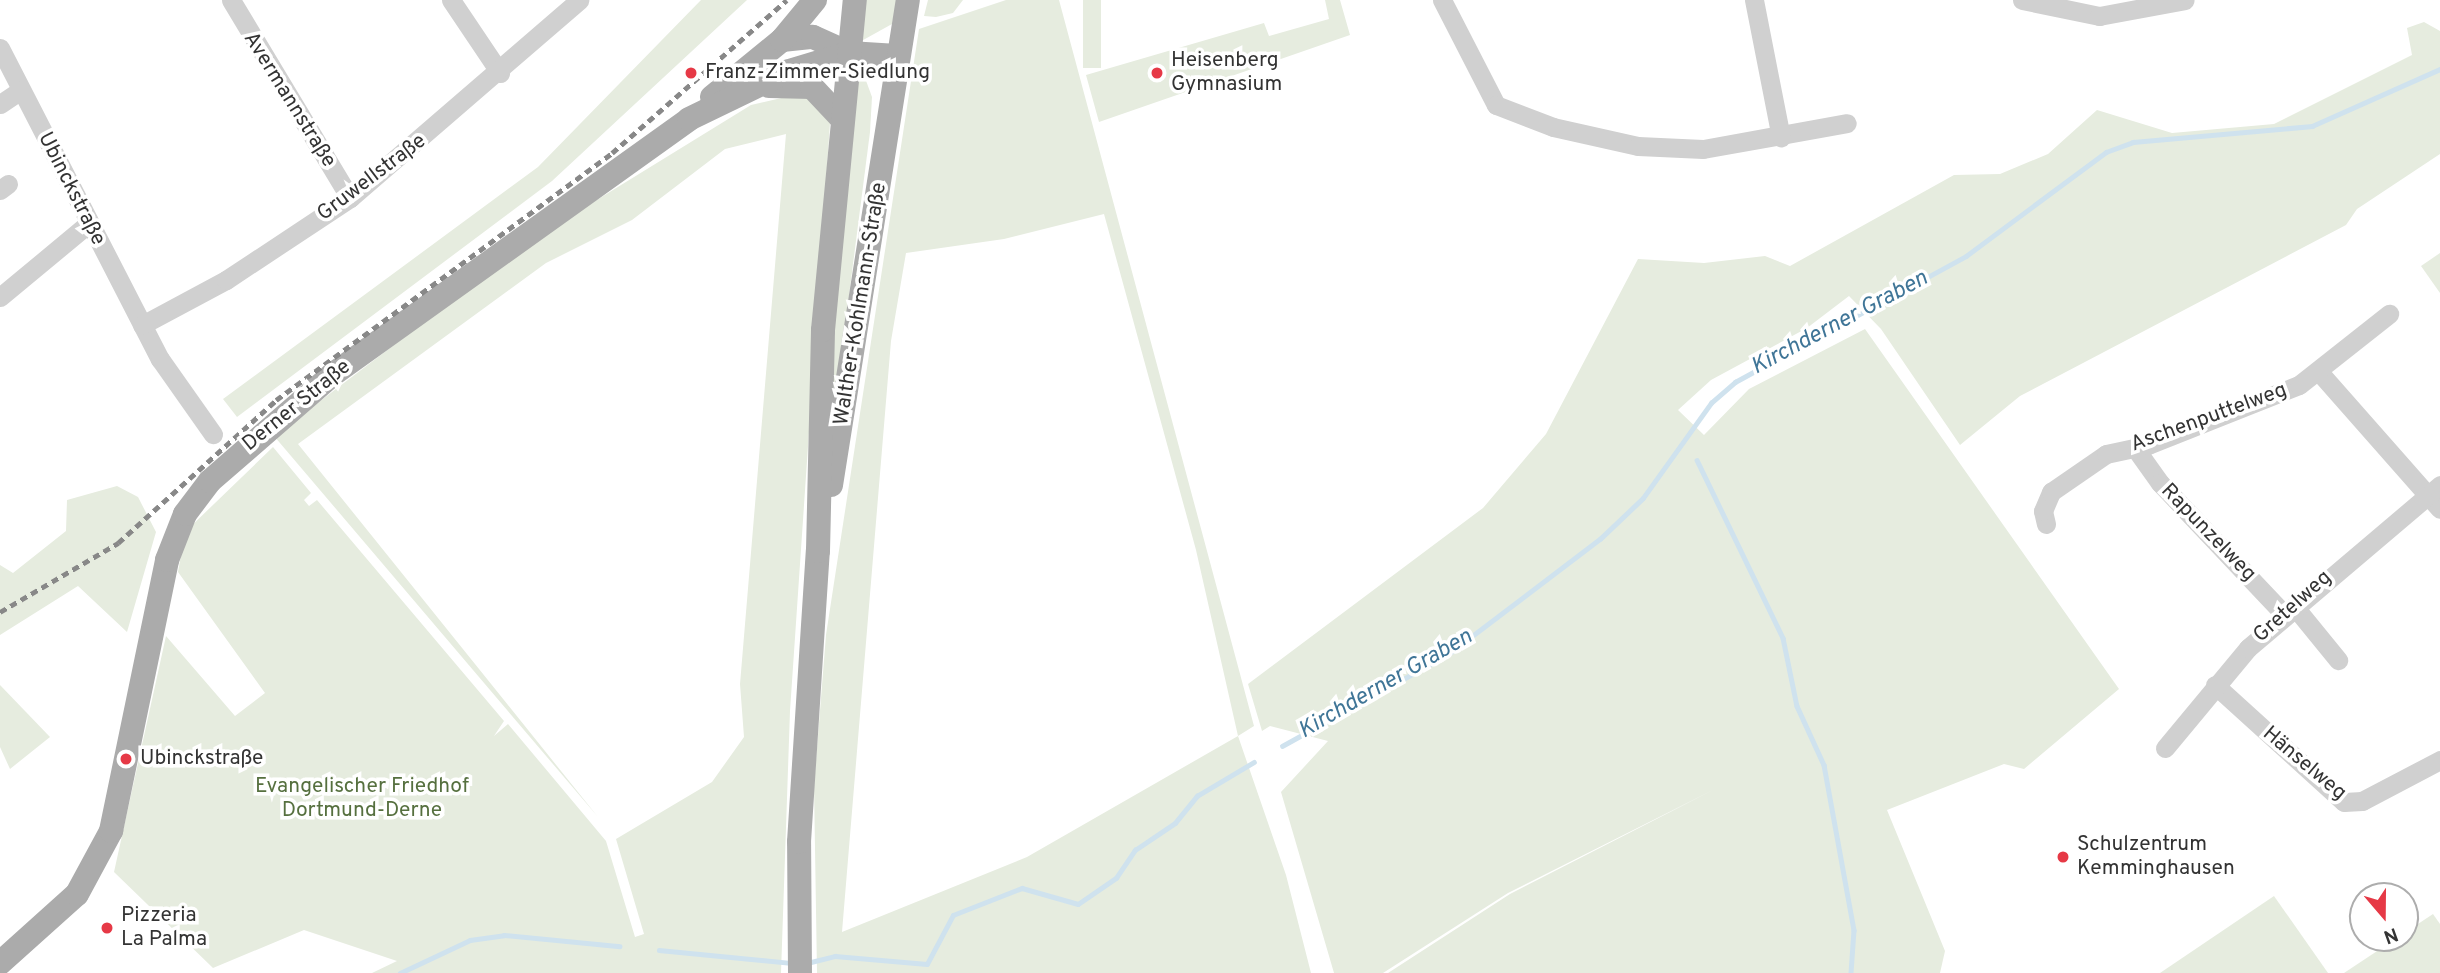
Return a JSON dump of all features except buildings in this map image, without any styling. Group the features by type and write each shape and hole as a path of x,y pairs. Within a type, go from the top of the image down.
{"main road":[{"path":"689,120 782,40 816,0"},
{"name":"Walther-Kohlmann-Straße","path":"800,973 802,765 818,551 823,330 841,118 855,0"},
{"name":"Walther-Kohlmann-Straße","path":"818,551 908,0"},
{"path":"782,40 827,39 849,53 897,56"},
{"name":"Derner Straße","path":"0,963 77,894 111,831 161,585 195,498 297,402 689,120 756,86 849,53"},
{"path":"756,86 812,87 841,118"}],"street":[{"name":"Avermannstraße","path":"231,0 351,198"},
{"path":"451,0 500,73"},
{"name":"Gruwellstraße","path":"142,326 226,280 351,198 500,73 579,0"},
{"path":"1442,0 1487,93 1511,113 1671,149 1736,147 1847,123"},
{"path":"1754,0 1781,137"},
{"path":"2022,0 2099,16 2185,0"},
{"name":"Ubinckstraße","path":"0,48 142,326 213,434"},
{"path":"0,104 21,90"},
{"path":"0,297 89,223"},
{"name":"Aschenputtelweg","path":"2046,524 2045,500 2051,492 2106,454 2135,448 2320,373 2389,314"},
{"path":"2320,373 2436,496"},
{"name":"Rapunzelweg","path":"2135,448 2160,483 2338,660"},
{"name":"Gretelweg","path":"2165,748 2215,685 2289,610 2436,496"},
{"name":"Hänselweg","path":"2215,685 2344,802 2362,801 2440,760"},
{"path":"0,963 7,973"}],"green space":[{"path":"701,0 747,0 552,181 237,417 223,399 538,167"},
{"path":"864,0 897,0 892,24 856,44"},
{"path":"928,0 963,0 953,13 936,17 924,16"},
{"path":"1006,0 1059,0 1254,726 1238,736 1286,875 1311,973 817,973 814,786 826,635 919,29","holes":["1104,214 1196,550 1238,736 1027,857 842,932 891,341 906,253 1004,239"]},
{"path":"1083,0 1101,0 1101,68 1083,68"},
{"path":"1325,0 1340,0 1350,35 1099,122 1086,75 1264,23 1269,36 1329,19"},
{"path":"2424,22 2440,31 2440,154 2357,209 2346,225 2020,396 1960,445 1881,329 1849,296 1807,328 1711,380 1678,410 1704,435 1749,389 1865,329 2119,689 2024,769 2004,764 1887,810 1945,951 1940,973 1388,973 1510,894 1715,789 1508,893 1383,973 1334,973 1281,792 1328,741 1270,726 1262,731 1248,684 1483,508 1546,434 1638,259 1704,263 1765,256 1790,266 1954,175 2000,174 2048,154 2097,110 2172,133 2274,124 2412,55 2407,28"},
{"path":"861,67 872,97 870,132 822,505 853,69"},
{"name":"Evangelischer Friedhof Dortmund-Derne","path":"803,93 830,123 790,711 781,973 372,973 397,961 304,930 213,968 114,872 166,636 235,716 265,693 178,572 185,532 273,447 311,493 304,500 309,506 317,500 504,721 494,736 508,724 606,841 635,937 644,934 616,839 712,782 744,737 740,684 786,134 725,149 632,220 546,263 298,444 598,817 274,436 535,238 751,105"},
{"path":"2440,253 2440,293 2421,266"},
{"path":"117,486 138,497 156,532 127,632 78,586 0,635 0,565 13,573 66,531 67,500"},
{"path":"0,685 50,737 10,769 0,747"},
{"path":"2274,896 2328,973 2160,973"},
{"path":"2433,914 2440,924 2440,973 2344,973 2376,952 2419,952 2419,923"}],"waterway":[{"name":"Kirchderner Graben","path":"1282,746 1447,655 1600,539 1643,498 1711,403 1735,382 1966,256 2106,152 2133,142 2312,126 2440,69"},
{"path":"1697,460 1783,638 1797,706 1824,765 1854,930 1851,973"},
{"name":"Kirchderner Graben","path":"807,963 835,956 927,964 953,915 1022,888 1078,904 1116,878 1135,850 1175,823 1197,796 1254,762"},
{"name":"Kirchderner Graben","path":"400,973 470,940 504,935 619,946"},
{"name":"Kirchderner Graben","path":"659,950 792,963"}],"railway":[{"path":"0,612 118,543 276,400 612,153 787,0"}],"place":[{"name":"Franz-Zimmer-Siedlung","path":"691,73"},
{"name":"Heisenberg Gymnasium","path":"1157,73"},
{"name":"Ubinckstraße","path":"126,759"},
{"name":"Schulzentrum Kemminghausen","path":"2063,857"},
{"name":"Pizzeria La Palma","path":"107,928"}]}
